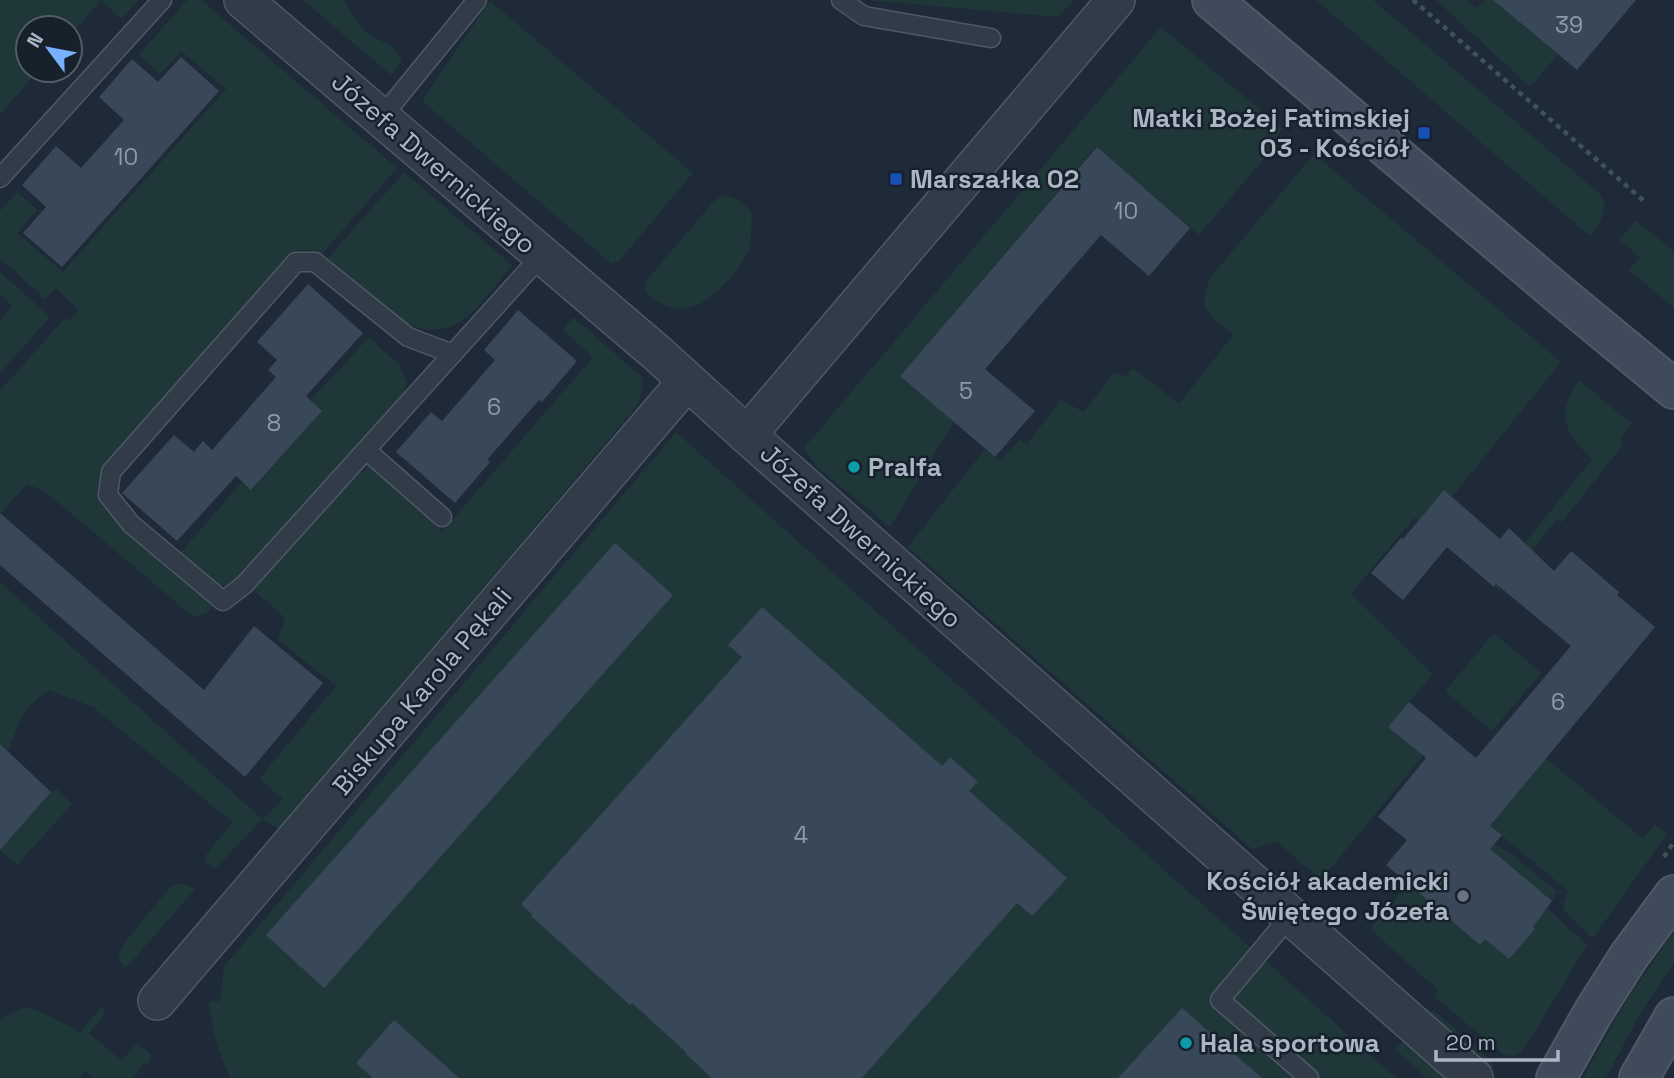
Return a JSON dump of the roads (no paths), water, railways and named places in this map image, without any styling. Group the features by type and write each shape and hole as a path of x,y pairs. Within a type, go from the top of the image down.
{"street":[{"name":"Józefa Dwernickiego","path":"243,0 687,380 1474,1078"},
{"path":"747,435 1116,0"},
{"path":"1212,0 1559,295 1674,389"},
{"name":"Biskupa Karola Pękali","path":"157,1001 687,380"},
{"path":"1556,1078 1629,956 1674,895"},
{"path":"1639,1078 1674,1017"}],"lane":[{"path":"0,178 162,0"},
{"path":"381,118 477,0"},
{"path":"841,0 864,16 991,38"},
{"path":"453,354 408,337 315,262 296,262 111,472 108,495 131,524 223,601 244,585 453,354 541,256"},
{"path":"366,450 442,517"},
{"path":"1290,916 1220,1000 1310,1078"}],"place":[{"name":"Matki Bożej Fatimskiej 03 - Kościół","path":"1424,133"},
{"name":"Marszałka 02","path":"896,179"},
{"name":"Pralfa","path":"854,467"},
{"name":"Kościół akademicki Świętego Józefa","path":"1463,896"},
{"name":"Hala sportowa","path":"1186,1043"}]}
